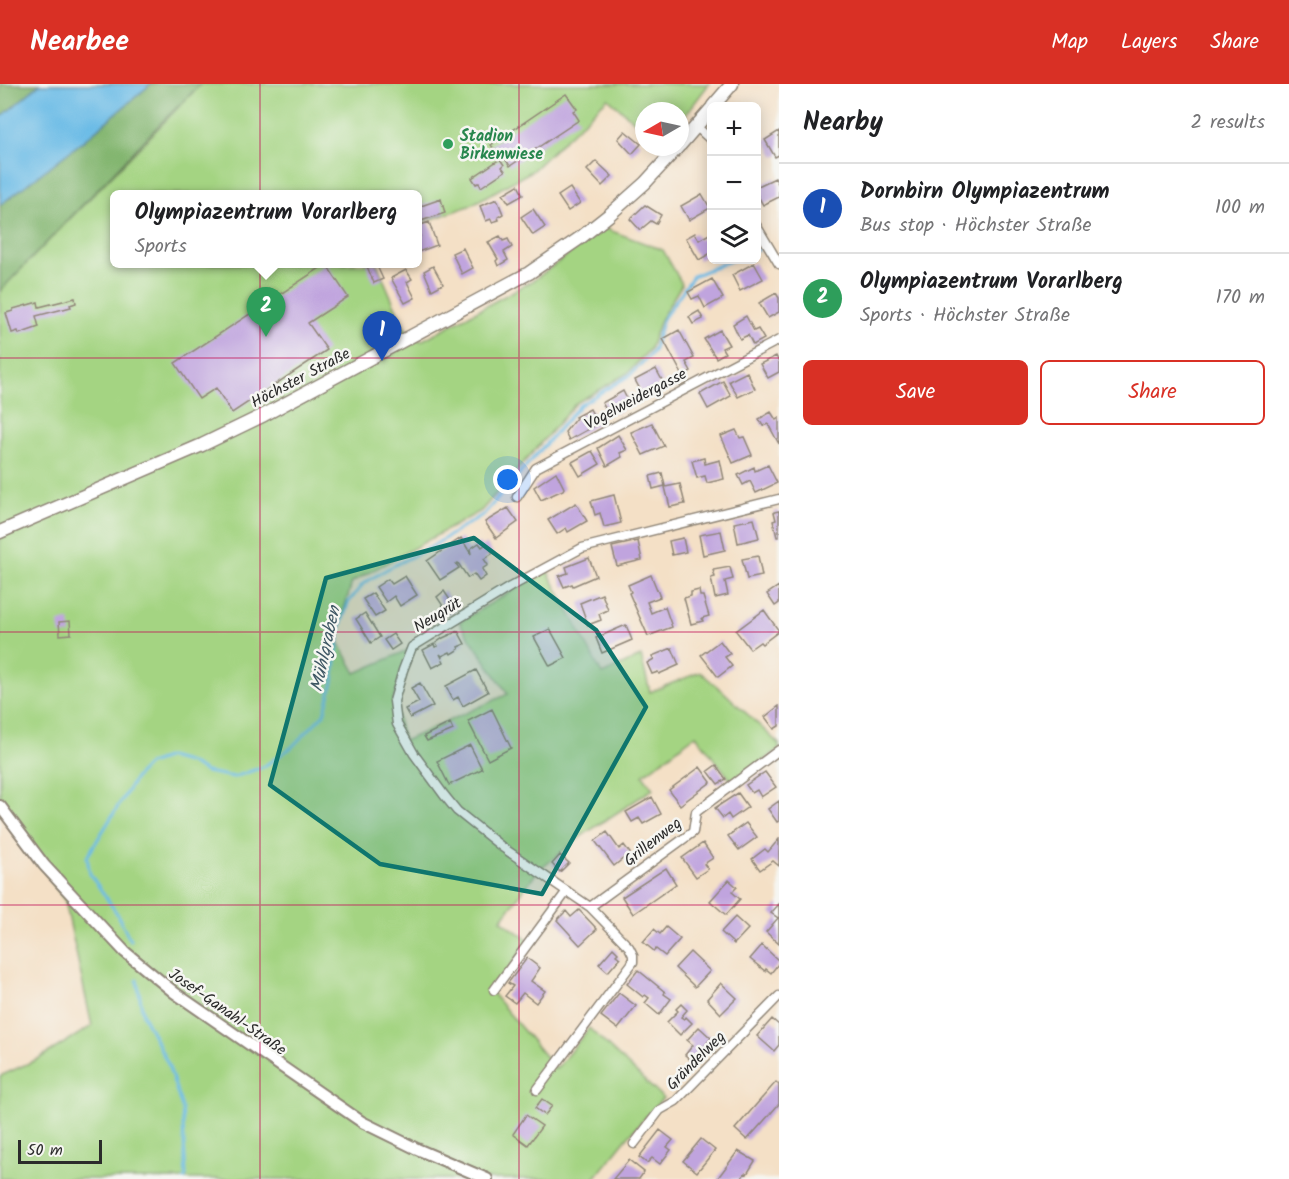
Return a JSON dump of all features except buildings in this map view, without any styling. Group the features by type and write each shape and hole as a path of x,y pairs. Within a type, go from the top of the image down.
{"main road":[{"name":"Höchster Straße","path":"716,102 732,84"},
{"name":"Höchster Straße","path":"689,135 707,114"},
{"name":"Höchster Straße","path":"0,532 202,445 264,415 529,273 609,215 645,183 670,156"}],"street":[{"path":"697,127 707,137"},
{"path":"761,233 779,264"},
{"name":"Vogelweidergasse","path":"517,497 536,468 779,340"},
{"name":"Neugrüt","path":"537,1090 633,962 633,955 629,947 590,907 502,847 457,811 414,754 397,724 394,701 412,647 510,587 582,548 779,499"},
{"name":"Grillenweg","path":"590,907 693,832 696,812 779,750"},
{"name":"Josef-Ganahl-Straße","path":"0,806 44,865 124,952 175,993 362,1122 487,1179"},
{"path":"494,990 567,891"},
{"name":"Grändelweg","path":"634,1144 660,1110 676,1101 779,996"}],"highlighted area":[{"path":"474,538 596,630 646,707 542,894 380,864 270,785 326,578"}],"green space":[{"path":"0,84 40,84 0,118"},
{"path":"151,84 201,84 0,291 0,205 82,142"},
{"path":"201,84 709,84 689,110 689,102 635,102 635,122 608,98 532,171 469,206 422,223 422,190 110,190 110,268 379,268 404,327 421,341 534,280 604,228 663,250 682,284 660,320 650,349 628,373 576,403 481,511 352,582 336,637 356,673 410,649 393,701 404,741 508,694 459,622 547,570 602,674 641,656 650,692 700,672 779,744 779,749 733,783 696,735 643,775 653,789 583,835 537,872 501,920 529,941 491,992 556,1069 589,1028 663,1098 594,1179 0,1179 0,1076 38,1059 92,1026 65,901 0,809 0,291"}],"water":[{"path":"40,84 151,84 82,142 0,205 0,118"}],"waterway":[{"name":"Mühlgraben","path":"130,940 118,915 90,874 87,857 136,777 149,764 169,757 190,763 206,772 234,777 263,767 292,747 324,714 333,682 340,628 348,603 363,584 431,547 484,514 580,405 630,375 653,352 663,319 693,276 722,264"},
{"name":"Mühlgraben","path":"137,980 143,1015 168,1064 182,1108 186,1176 184,1179"}],"place":[{"name":"Stadion Birkenwiese","path":"448,144"},
{"name":"Olympiazentrum Vorarlberg","path":"266,337"},
{"name":"Dornbirn Olympiazentrum","path":"382,361"}]}
